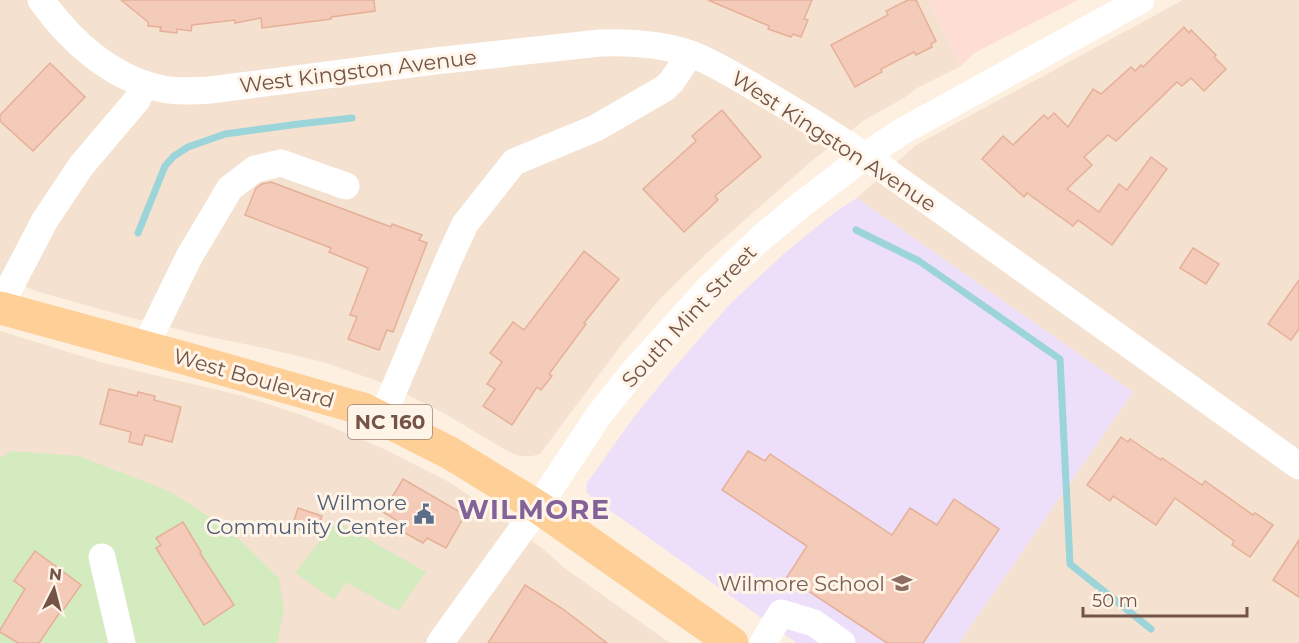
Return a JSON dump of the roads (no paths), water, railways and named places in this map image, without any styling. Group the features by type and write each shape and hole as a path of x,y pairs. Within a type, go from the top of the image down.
{"main road":[{"name":"West Boulevard","path":"0,307 363,409 450,453 538,507 732,643"}],"street":[{"name":"West Kingston Avenue","path":"41,0 72,36 95,57 120,74 144,84 179,91 210,90 435,61 600,43 655,45 690,54 723,69 828,131 865,156 1299,466"},
{"name":"South Mint Street","path":"440,643 538,507 599,415 634,371 707,290 765,235 865,156 901,132 1141,0"},
{"path":"382,418 465,224 513,162 596,128 665,88 690,54"},
{"path":"0,307 45,220 81,166 137,100 144,84"},
{"path":"145,347 189,257 230,188 255,169 281,163 346,186"},
{"path":"102,557 122,643"},
{"path":"763,643 781,614 814,623 842,643"}],"waterway":[{"path":"138,233 165,166 174,156 188,147 225,134 352,118"},
{"path":"856,230 919,261 1060,359 1070,564 1151,629"}],"place":[{"name":"Wilmore Community Center","path":"424,514"},
{"name":"Wilmore School","path":"902,583"}],"district":[{"name":"WILMORE","path":"534,509"}]}
